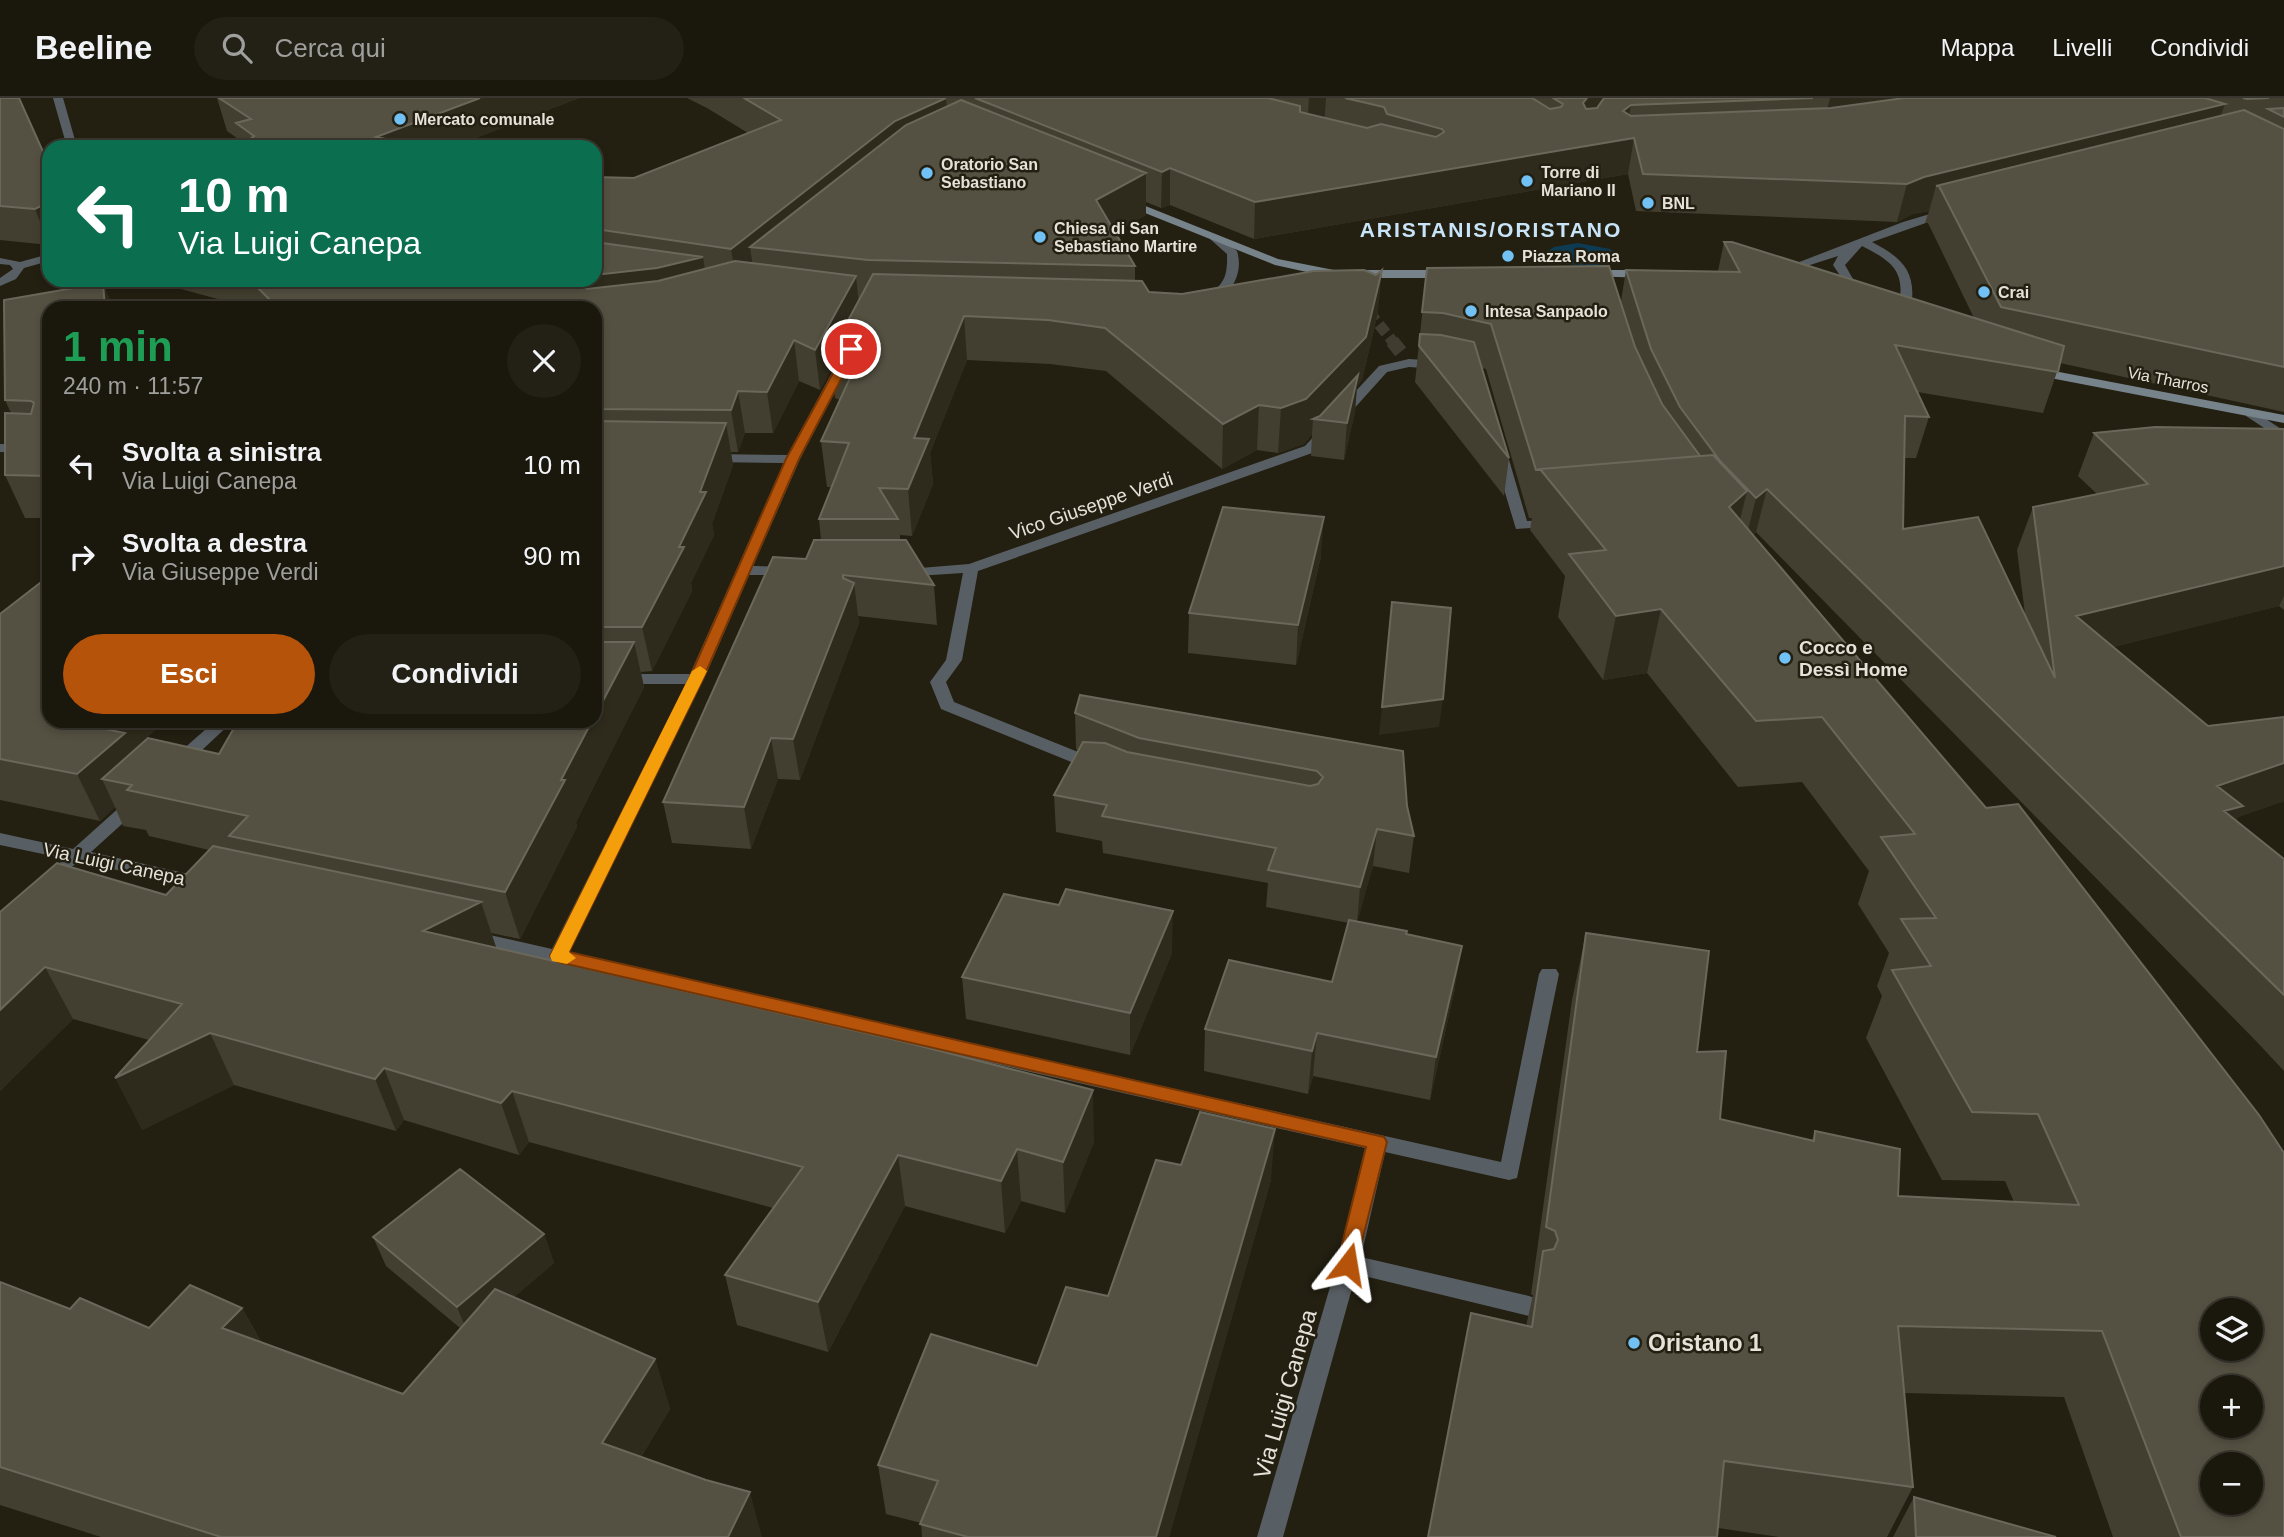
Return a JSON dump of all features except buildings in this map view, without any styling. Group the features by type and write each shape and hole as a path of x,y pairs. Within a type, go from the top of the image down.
{"street":[{"path":"58,98 70,140"},
{"path":"1112,196 1275,262 1354,279 1459,274"},
{"path":"1796,278 1769,274 1862,244 1918,219 1958,209"},
{"path":"1214,237 1233,253 1234,270 1231,280 1218,296 1201,304 1234,296"},
{"path":"1831,286 1883,307 1906,300 1909,286 1905,270 1891,256 1862,244"},
{"path":"1862,244 1843,257 1839,265 1849,281 1883,307"},
{"path":"0,261 19,266 42,259"},
{"path":"0,282 17,273 19,266"},
{"path":"1299,281 1334,274"},
{"path":"1575,274 1602,280 1660,274"},
{"path":"558,956 696,679 793,459 851,349"},
{"name":"Vico Giuseppe Verdi","path":"891,573 971,568 1310,449 1383,369 1407,360 1457,369"},
{"name":"Via Tharros","path":"2022,366 2045,375 2284,419"},
{"path":"2250,413 2284,438"},
{"path":"1496,437 1521,526 1573,521"},
{"path":"0,448 42,449"},
{"path":"693,457 793,459"},
{"path":"971,568 954,660 938,682 947,705 1110,772"},
{"path":"744,570 801,572"},
{"path":"602,679 696,679"},
{"path":"165,775 217,728"},
{"path":"57,872 145,793"},
{"name":"Via Luigi Canepa","path":"0,839 226,888"},
{"path":"452,934 1508,1172 1549,975"},
{"name":"Via Luigi Canepa","path":"1270,1537 1348,1264 1377,1142"},
{"path":"1348,1264 1529,1306"}],"water":[{"path":"1578,243 1610,249 1621,258 1605,264 1584,265 1545,258 1546,252 1554,247"}],"tunnel":[{"path":"1369,312 1394,343"},
{"path":"1392,341 1404,356"}],"slow traffic":[{"path":"567,958 558,956 700,671"}],"place":[{"name":"Mercato comunale","path":"400,119"},
{"name":"Oratorio San Sebastiano","path":"927,173"},
{"name":"Torre di Mariano II","path":"1527,181"},
{"name":"BNL","path":"1648,203"},
{"name":"Chiesa di San Sebastiano Martire","path":"1040,237"},
{"name":"Piazza Roma","path":"1508,256"},
{"name":"Crai","path":"1984,292"},
{"name":"Intesa Sanpaolo","path":"1471,311"},
{"name":"Cocco e Dessì Home","path":"1785,658"},
{"name":"Oristano 1","path":"1634,1343"}],"district":[{"name":"ARISTANIS/ORISTANO","path":"1491,229"}],"route":[{"path":"851,349 793,459 696,679 558,956 1377,1142 1348,1264"}]}
